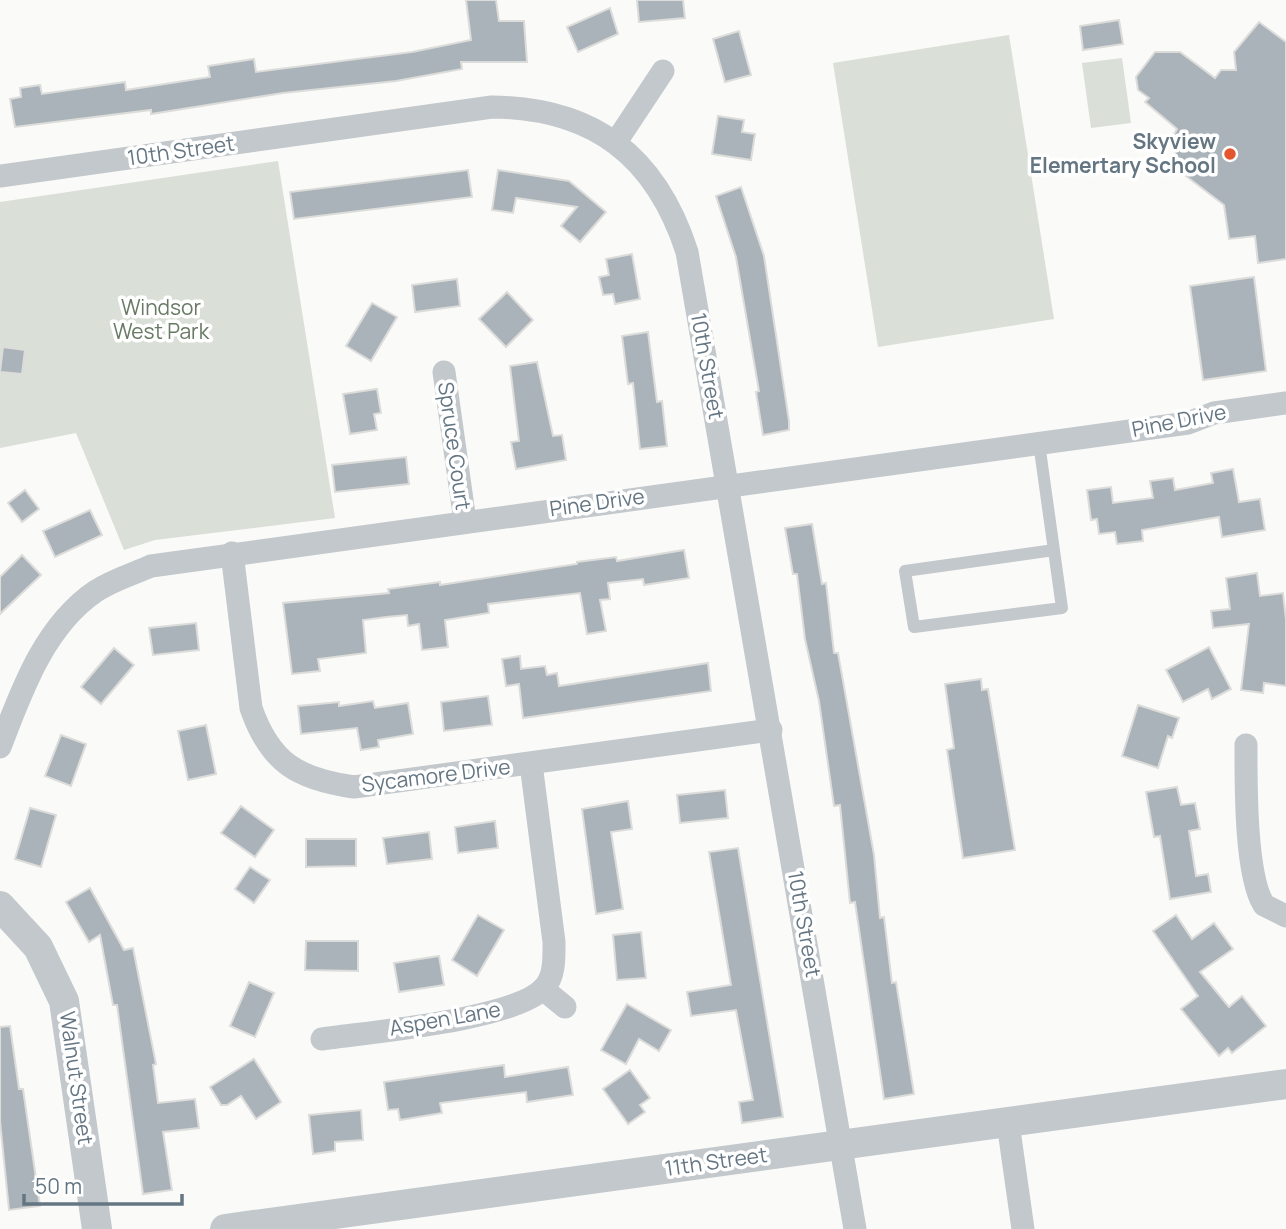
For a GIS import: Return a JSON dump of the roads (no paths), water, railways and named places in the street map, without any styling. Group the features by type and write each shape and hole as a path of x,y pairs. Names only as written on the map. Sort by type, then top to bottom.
{"street":[{"path":"615,142 663,71"},
{"name":"10th Street","path":"0,176 492,107 520,108 585,123 615,142 655,184 683,241 771,730 843,1145 855,1229"},
{"name":"Spruce Court","path":"444,372 465,521"},
{"name":"Pine Drive","path":"0,747 23,687 52,636 94,593 151,566 1188,423 1214,413 1286,403"},
{"name":"Sycamore Drive","path":"232,553 251,708 266,742 292,770 320,783 354,787 771,730"},
{"path":"1246,746 1246,818 1256,884 1264,905 1286,916"},
{"path":"531,764 554,943 553,972 543,989 565,1007"},
{"name":"Walnut Street","path":"0,906 38,947 64,1001 97,1229"},
{"name":"Aspen Lane","path":"322,1039 494,1013 530,1000 543,989"},
{"name":"11th Street","path":"225,1229 1286,1084"},
{"path":"1008,1123 1023,1229"}],"lane":[{"path":"1040,443 1062,608 914,627 905,571 1054,550"}],"place":[{"name":"Skyview Elemertary School","path":"1230,154"}],"park label":[{"name":"Windsor West Park","path":"161,320"}]}
